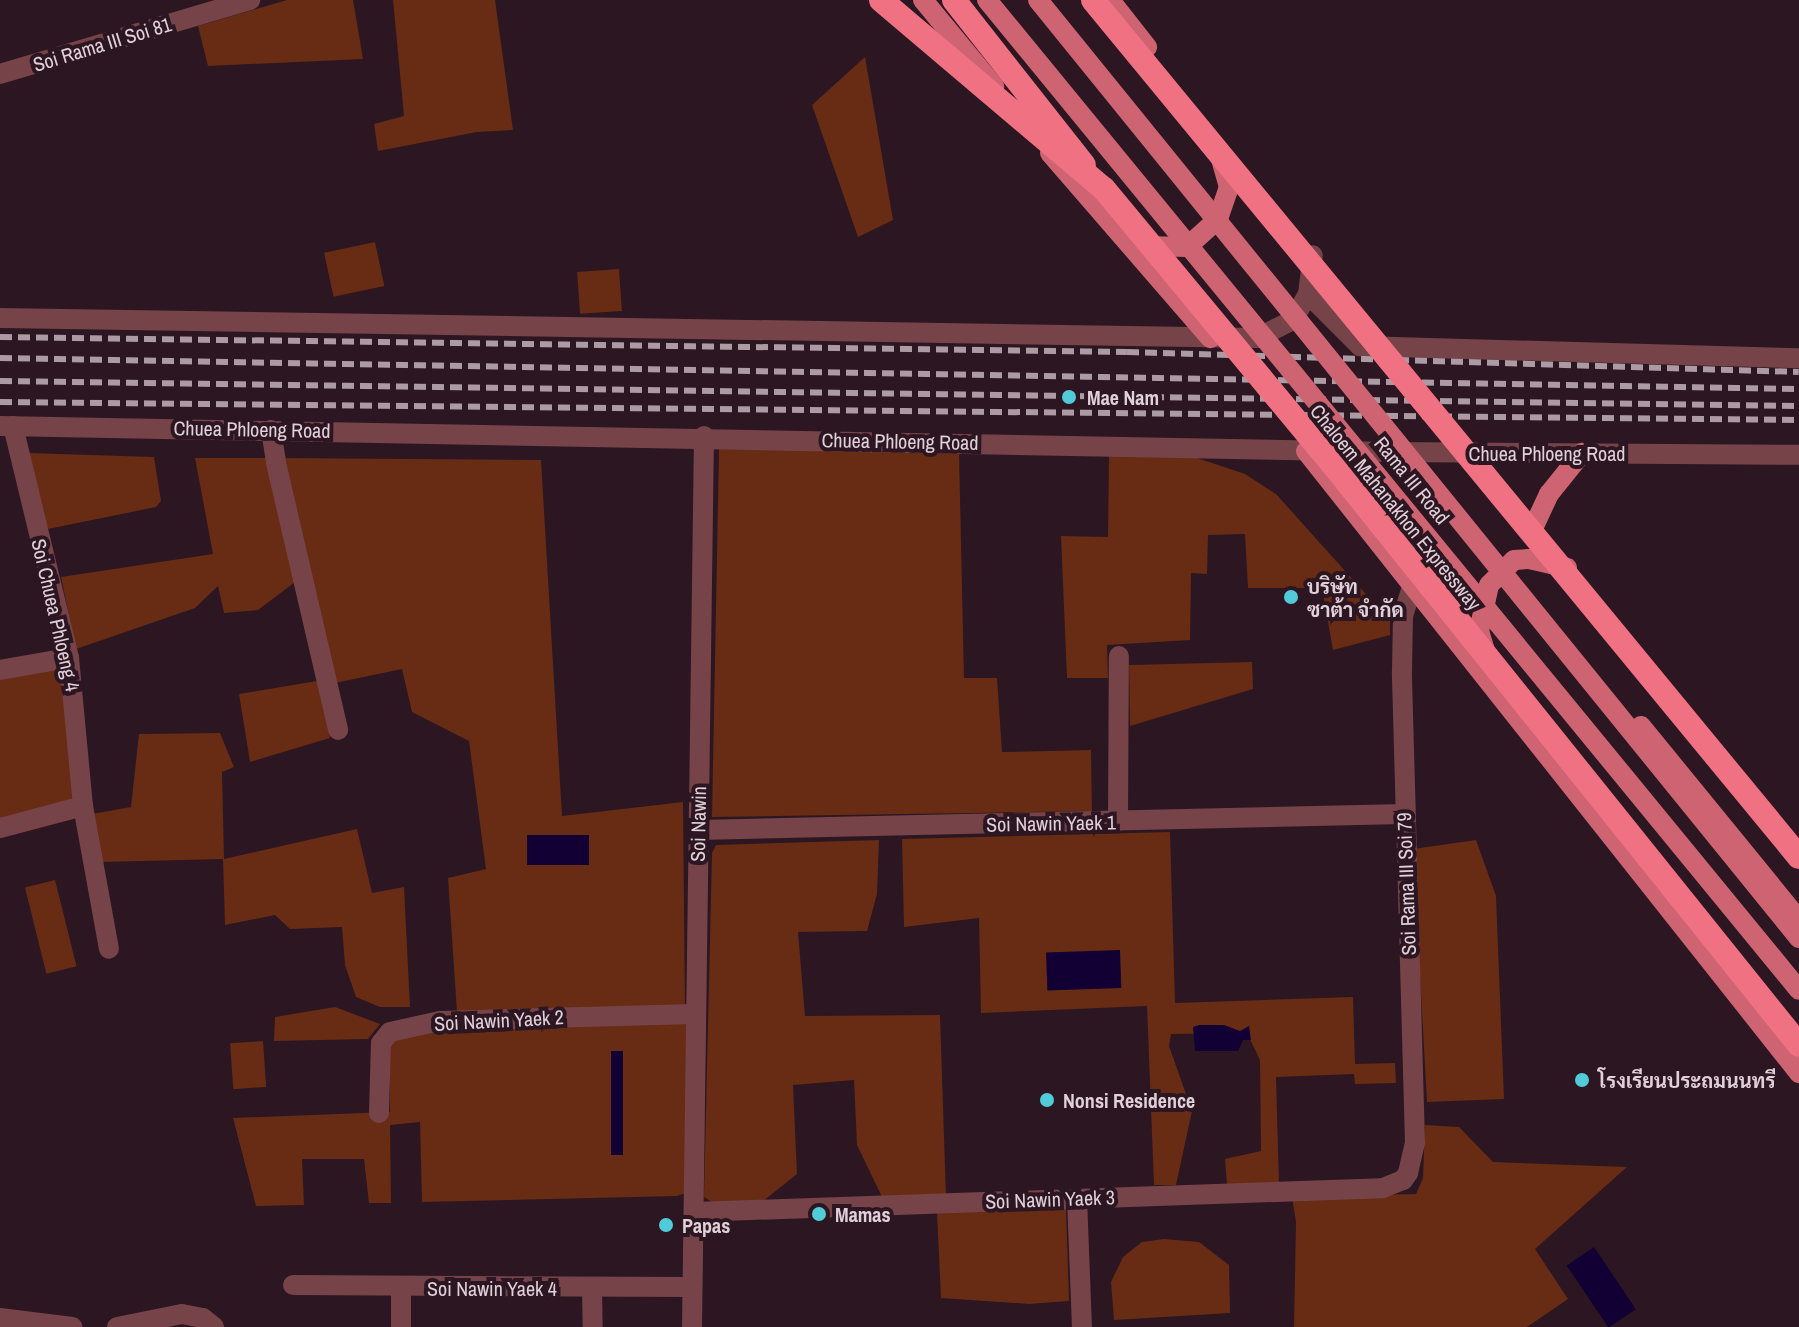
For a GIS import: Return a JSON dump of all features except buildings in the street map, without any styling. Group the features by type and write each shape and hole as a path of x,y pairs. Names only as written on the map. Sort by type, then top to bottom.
{"highway":[{"path":"881,0 1104,189"},
{"name":"Chaloem Mahanakhon Expressway","path":"954,0 1799,1045"},
{"path":"1093,0 1799,857"}],"main road":[{"path":"923,0 1126,244 1210,338"},
{"name":"Rama III Road","path":"987,0 1799,989"},
{"name":"Rama III Road","path":"996,0 1611,751 1799,989"},
{"name":"Rama III Road","path":"1038,0 1799,938"},
{"name":"Rama III Road","path":"1045,0 1799,920"},
{"path":"1110,0 1215,135 1394,348"},
{"path":"1126,244 1187,247 1218,219 1229,187 1215,135"},
{"path":"1306,451 1799,1073"},
{"path":"1535,524 1549,494 1582,453"},
{"path":"1478,454 1799,844"},
{"path":"1498,696 1479,631 1489,585 1514,560 1529,559 1571,569"}],"street":[{"name":"Soi Rama III Soi 81","path":"0,74 250,0"},
{"path":"0,318 1257,338 1293,320 1308,294 1313,251"},
{"path":"1308,294 1360,346 1799,358"},
{"name":"Chuea Phloeng Road","path":"6,426 704,436 1478,454 1799,455"},
{"name":"Soi Chuea Phloeng 4","path":"6,426 69,658 83,806 109,949"},
{"path":"271,430 338,730"},
{"name":"Soi Nawin","path":"692,1327 704,436"},
{"name":"Soi Rama III Soi 79","path":"1403,1180 1408,1173 1415,1143 1404,814 1403,616 1405,600 1412,587"},
{"path":"1118,821 1119,656"},
{"path":"0,670 69,658"},
{"path":"0,828 83,806"},
{"name":"Soi Nawin Yaek 1","path":"698,830 1404,814"},
{"name":"Soi Nawin Yaek 2","path":"379,1113 381,1043 390,1032 440,1021 694,1014"},
{"name":"Soi Nawin Yaek 3","path":"695,1212 1383,1188 1403,1180"},
{"path":"1077,1198 1082,1327"},
{"name":"Soi Nawin Yaek 4","path":"293,1285 401,1288 692,1287"},
{"path":"401,1288 401,1327"},
{"path":"592,1288 593,1327"},
{"path":"117,1327 182,1314 203,1318 214,1327"},
{"path":"0,1318 72,1327"}],"shaded area":[{"path":"287,0 353,0 363,59 208,66 198,26"},
{"path":"393,0 495,0 513,130 477,132 378,151 374,124 404,116"},
{"path":"865,57 893,220 858,237 812,105"},
{"path":"375,242 384,286 333,297 324,253"},
{"path":"619,269 622,311 580,314 577,272"},
{"path":"719,449 959,452 964,678 997,678 1002,752 1091,750 1092,811 712,817"},
{"path":"28,453 154,457 161,501 156,507 48,529"},
{"path":"1109,454 1188,455 1245,474 1276,494 1390,621 1390,635 1333,650 1322,588 1248,588 1245,534 1208,535 1207,574 1191,573 1190,640 1107,645 1108,678 1067,678 1061,536 1108,537"},
{"path":"195,458 266,458 295,582 258,610 224,613 218,586 195,608 76,649 61,577 213,554"},
{"path":"281,458 541,460 562,816 683,802 685,1008 457,1012 448,878 486,869 469,741 412,712 402,669 335,683"},
{"path":"1252,662 1253,689 1130,726 1129,665"},
{"path":"64,666 77,795 65,803 0,820 0,677"},
{"path":"317,681 330,738 250,762 239,694"},
{"path":"220,733 234,767 222,772 224,859 357,829 372,893 404,887 410,1007 380,1007 356,997 345,965 342,927 290,929 275,915 225,925 223,859 101,862 92,814 131,807 139,734"},
{"path":"1170,832 1175,1003 1353,997 1355,1064 1395,1063 1396,1083 1355,1084 1354,1074 1276,1077 1279,1184 1227,1185 1225,1159 1261,1151 1260,1060 1247,1033 1171,1034 1169,1046 1192,1111 1176,1185 1154,1185 1147,1006 981,1013 979,918 904,927 902,839"},
{"path":"527,835 589,835 589,865 527,865"},
{"path":"879,840 877,894 867,931 798,932 805,1016 940,1015 946,1197 883,1199 857,1145 854,1080 793,1085 797,1174 762,1202 715,1204 704,1197 712,853 716,845"},
{"path":"1476,840 1496,896 1504,1099 1427,1102 1413,849"},
{"path":"55,880 77,966 46,974 25,887"},
{"path":"1120,950 1121,988 1047,991 1046,953"},
{"path":"335,1007 380,1024 368,1039 274,1041 275,1017"},
{"path":"688,1020 688,1192 677,1196 422,1202 420,1122 390,1125 391,1203 369,1203 364,1159 302,1159 304,1205 256,1206 233,1118 390,1112 390,1043 395,1037 454,1030"},
{"path":"1224,1025 1240,1031 1249,1026 1251,1040 1243,1040 1238,1051 1195,1051 1193,1027"},
{"path":"263,1041 266,1087 233,1089 230,1043"},
{"path":"611,1051 623,1051 623,1155 611,1155"},
{"path":"1425,1125 1459,1127 1493,1162 1627,1167 1535,1249 1568,1299 1527,1327 1294,1327 1296,1222 1292,1197 1416,1194 1423,1178"},
{"path":"1066,1208 1069,1301 1029,1304 941,1298 937,1213"},
{"path":"1164,1239 1199,1242 1229,1265 1230,1313 1114,1320 1111,1282 1123,1257 1142,1242"},
{"path":"1594,1247 1636,1309 1608,1327 1567,1265"}],"railway":[{"path":"0,337 1127,352 1799,372"},
{"path":"0,358 1799,389"},
{"path":"0,381 1799,406"},
{"path":"0,402 1799,420"}],"place":[{"name":"Mae Nam","path":"1069,397"},
{"name":"บริษัท ซาต้า จำกัด","path":"1291,597"},
{"name":"โรงเรียนประถมนนทรี","path":"1582,1080"},
{"name":"Nonsi Residence","path":"1047,1100"},
{"name":"Mamas","path":"819,1214"},
{"name":"Papas","path":"666,1225"}]}
